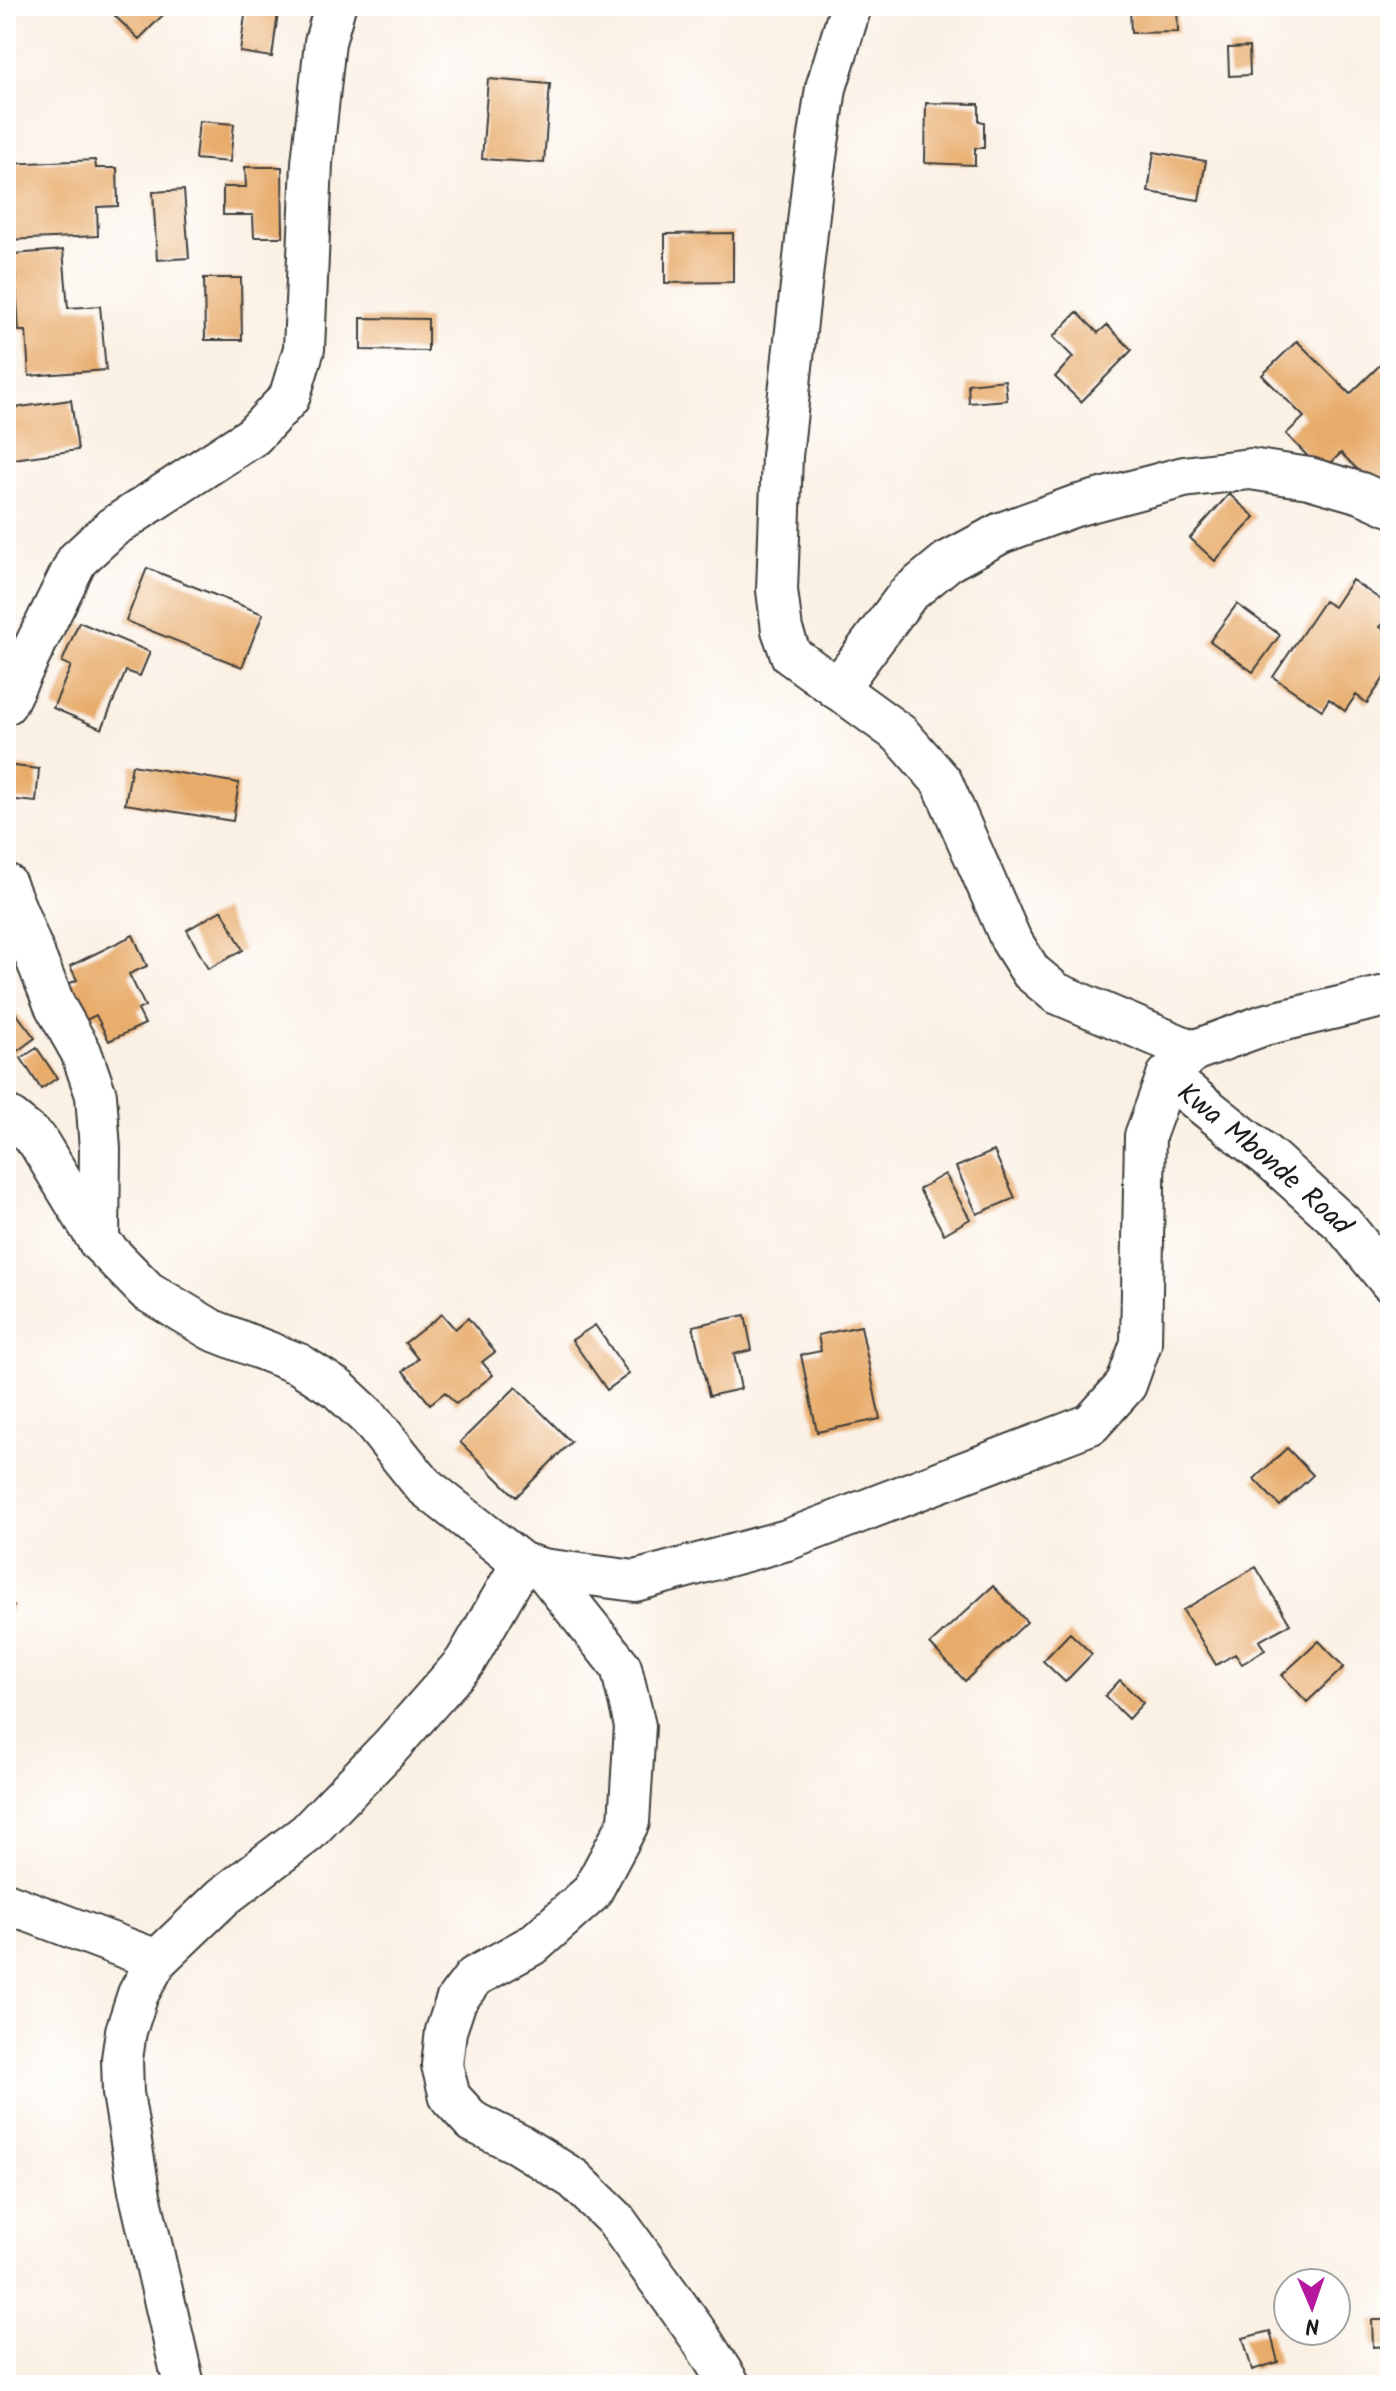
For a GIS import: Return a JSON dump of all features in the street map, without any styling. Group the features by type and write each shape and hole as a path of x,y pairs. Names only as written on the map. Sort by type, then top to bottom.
{"street":[{"path":"6,704 77,560 113,527 253,436 289,398 304,349 312,163 325,42 335,6"},
{"name":"Kwa Mbonde Road","path":"851,6 826,88 782,456 777,590 782,630 791,655 900,734 942,782 1011,940 1031,972 1056,993 1180,1063 1272,1160 1343,1224 1390,1282"},
{"path":"837,689 908,594 947,562 1001,533 1075,506 1184,477 1250,469 1309,478 1361,493 1390,506"},
{"path":"6,884 55,1006 81,1052 96,1095 100,1149 99,1242"},
{"path":"532,1566 635,1581 787,1540 1091,1424 1126,1385 1141,1343 1145,1136 1180,1063 1264,1025 1390,995"},
{"path":"6,1115 37,1140 99,1242 147,1291 212,1330 299,1364 338,1389 370,1419 423,1485 532,1566 621,1667 635,1726 629,1822 591,1893 534,1944 474,1977 456,2001 446,2031 442,2065 450,2097 473,2122 518,2144 574,2179 615,2219 699,2336 730,2385"},
{"path":"184,2385 139,2191 123,2093 122,2059 126,2031 138,1994 157,1960 223,1897 307,1833 391,1746 465,1662 532,1566"},
{"path":"6,1903 157,1960"}],"building":[{"path":"126,6 162,6 167,11 139,39 115,16"},
{"path":"1130,6 1177,6 1178,32 1131,33"},
{"path":"246,8 278,13 272,57 240,52"},
{"path":"1249,47 1250,75 1229,76 1228,48"},
{"path":"488,79 550,84 544,163 482,159"},
{"path":"926,103 979,104 979,121 984,122 984,148 975,148 975,165 925,163"},
{"path":"199,121 234,124 230,162 195,159"},
{"path":"1154,152 1206,161 1199,200 1148,192"},
{"path":"95,160 96,168 117,168 118,206 97,207 98,236 6,240 6,164"},
{"path":"245,167 282,167 283,237 254,237 253,215 223,215 223,187 246,187"},
{"path":"184,190 189,258 157,260 153,192"},
{"path":"733,233 733,282 665,283 665,234"},
{"path":"63,250 68,308 100,306 106,370 29,376 26,331 19,331 14,254"},
{"path":"204,278 241,278 242,340 205,340"},
{"path":"1077,312 1098,333 1107,325 1132,350 1081,402 1055,377 1073,357 1053,337"},
{"path":"361,318 428,319 428,351 361,350"},
{"path":"1297,341 1350,394 1380,365 1390,375 1390,476 1377,489 1341,453 1322,471 1286,434 1304,417 1262,375"},
{"path":"1005,380 1007,400 969,403 968,384"},
{"path":"71,400 78,450 6,460 6,409"},
{"path":"1229,494 1255,517 1215,561 1190,538"},
{"path":"147,568 263,614 242,667 126,621"},
{"path":"1352,580 1390,606 1390,613 1380,627 1390,633 1390,669 1367,703 1356,695 1345,711 1329,699 1322,710 1273,677 1324,601 1334,607"},
{"path":"1237,604 1280,635 1253,672 1210,641"},
{"path":"79,622 150,652 140,676 126,671 102,729 53,708 71,666 62,662"},
{"path":"6,765 39,769 36,802 6,799"},
{"path":"132,765 239,783 233,821 125,804"},
{"path":"222,910 243,950 208,969 187,930"},
{"path":"133,935 147,966 129,974 145,1006 138,1010 145,1024 109,1041 96,1015 80,1023 62,987 77,980 70,966"},
{"path":"6,1000 35,1038 12,1055 6,1048"},
{"path":"37,1048 57,1078 41,1089 21,1058"},
{"path":"994,1151 1015,1198 977,1214 956,1167"},
{"path":"945,1174 970,1219 944,1234 919,1189"},
{"path":"442,1314 455,1329 468,1318 495,1352 482,1362 493,1375 456,1404 445,1392 430,1404 403,1371 418,1359 405,1343"},
{"path":"745,1315 752,1350 734,1354 741,1389 709,1396 693,1326"},
{"path":"595,1325 629,1374 607,1390 572,1340"},
{"path":"861,1326 880,1419 817,1432 801,1355 821,1351 818,1335"},
{"path":"516,1387 571,1442 516,1497 460,1442"},
{"path":"1287,1448 1313,1475 1280,1506 1254,1479"},
{"path":"1256,1567 1290,1624 1259,1641 1265,1650 1242,1664 1235,1654 1216,1665 1183,1610"},
{"path":"993,1586 1027,1622 965,1681 930,1644"},
{"path":"6,1601 14,1606 6,1617"},
{"path":"1070,1633 1092,1654 1065,1682 1043,1661"},
{"path":"1319,1641 1344,1667 1307,1702 1282,1675"},
{"path":"1120,1680 1143,1703 1128,1719 1105,1696"},
{"path":"1372,2320 1390,2320 1390,2346 1373,2347"},
{"path":"1270,2331 1278,2362 1252,2370 1243,2338"}]}
